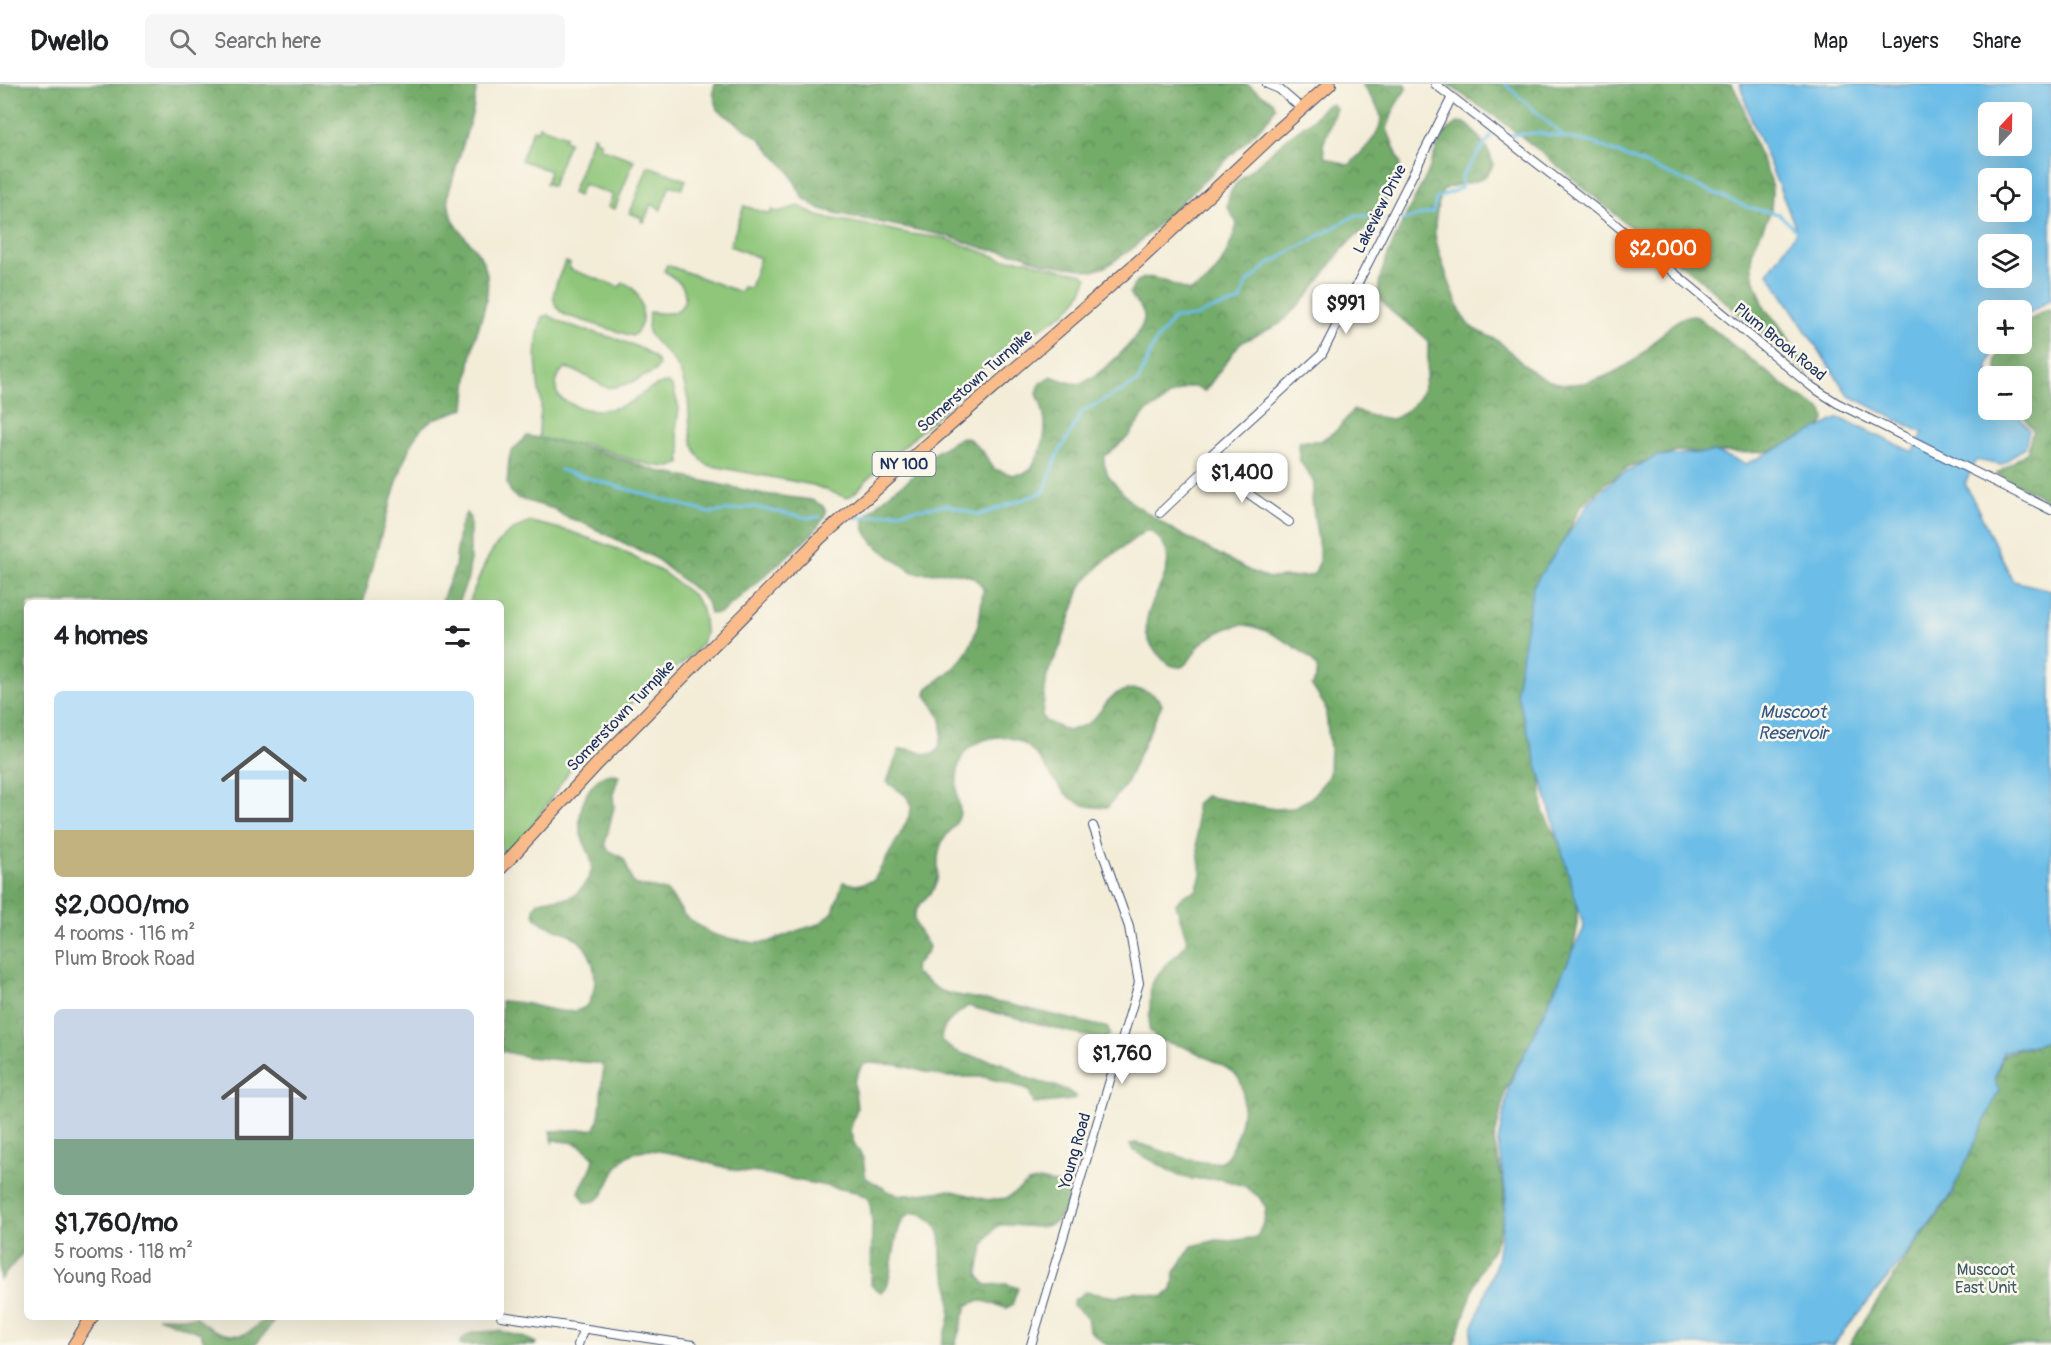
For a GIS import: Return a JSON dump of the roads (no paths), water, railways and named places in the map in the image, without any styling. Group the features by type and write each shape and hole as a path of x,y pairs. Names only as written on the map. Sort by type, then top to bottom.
{"main road":[{"name":"Somerstown Turnpike","path":"504,865 598,763 820,538 1140,260 1301,108 1330,84"},
{"path":"74,1345 90,1320"}],"street":[{"path":"1267,84 1279,89 1301,108"},
{"name":"Plum Brook Road","path":"1435,84 1610,220 1812,387 1838,403 2051,510"},
{"name":"Lakeview Drive","path":"1161,513 1209,466 1213,453 1322,354 1452,97"},
{"path":"1209,466 1289,522"},
{"name":"Young Road","path":"1030,1345 1138,983 1129,927 1093,826"},
{"path":"504,1317 693,1345"},
{"path":"578,1345 583,1330"}],"water":[{"name":"Muscoot Reservoir","path":"1740,84 2051,84 2051,299 2032,311 2032,300 1978,300 1978,354 1993,354 1988,366 1978,366 1978,420 2022,420 2029,430 2025,447 2001,465 1976,460 1965,483 2013,581 2051,590 2051,1041 2003,1052 1994,1080 1999,1090 1951,1194 1906,1255 1833,1345 1471,1345 1472,1330 1497,1261 1506,1197 1498,1142 1509,1086 1584,928 1516,691 1533,586 1591,500 1617,477 1656,456 1715,452 1746,464 1839,418 1913,452 1923,433 1848,395 1768,273 1797,231 1752,121"}],"waterway":[{"path":"1505,84 1562,135"},
{"path":"1511,135 1538,133 1591,142 1750,208 1779,214 1797,231"},
{"path":"1403,220 1433,212 1437,198 1461,188 1462,176 1491,136"},
{"path":"855,518 947,505 979,515 1044,492 1057,456 1083,411 1138,382 1154,344 1174,318 1195,317 1212,309 1240,302 1246,284 1269,264 1356,215 1383,218"},
{"path":"560,470 710,513 754,507 808,518 820,517"}],"park label":[{"name":"Muscoot East Unit","path":"1986,1279"}]}
